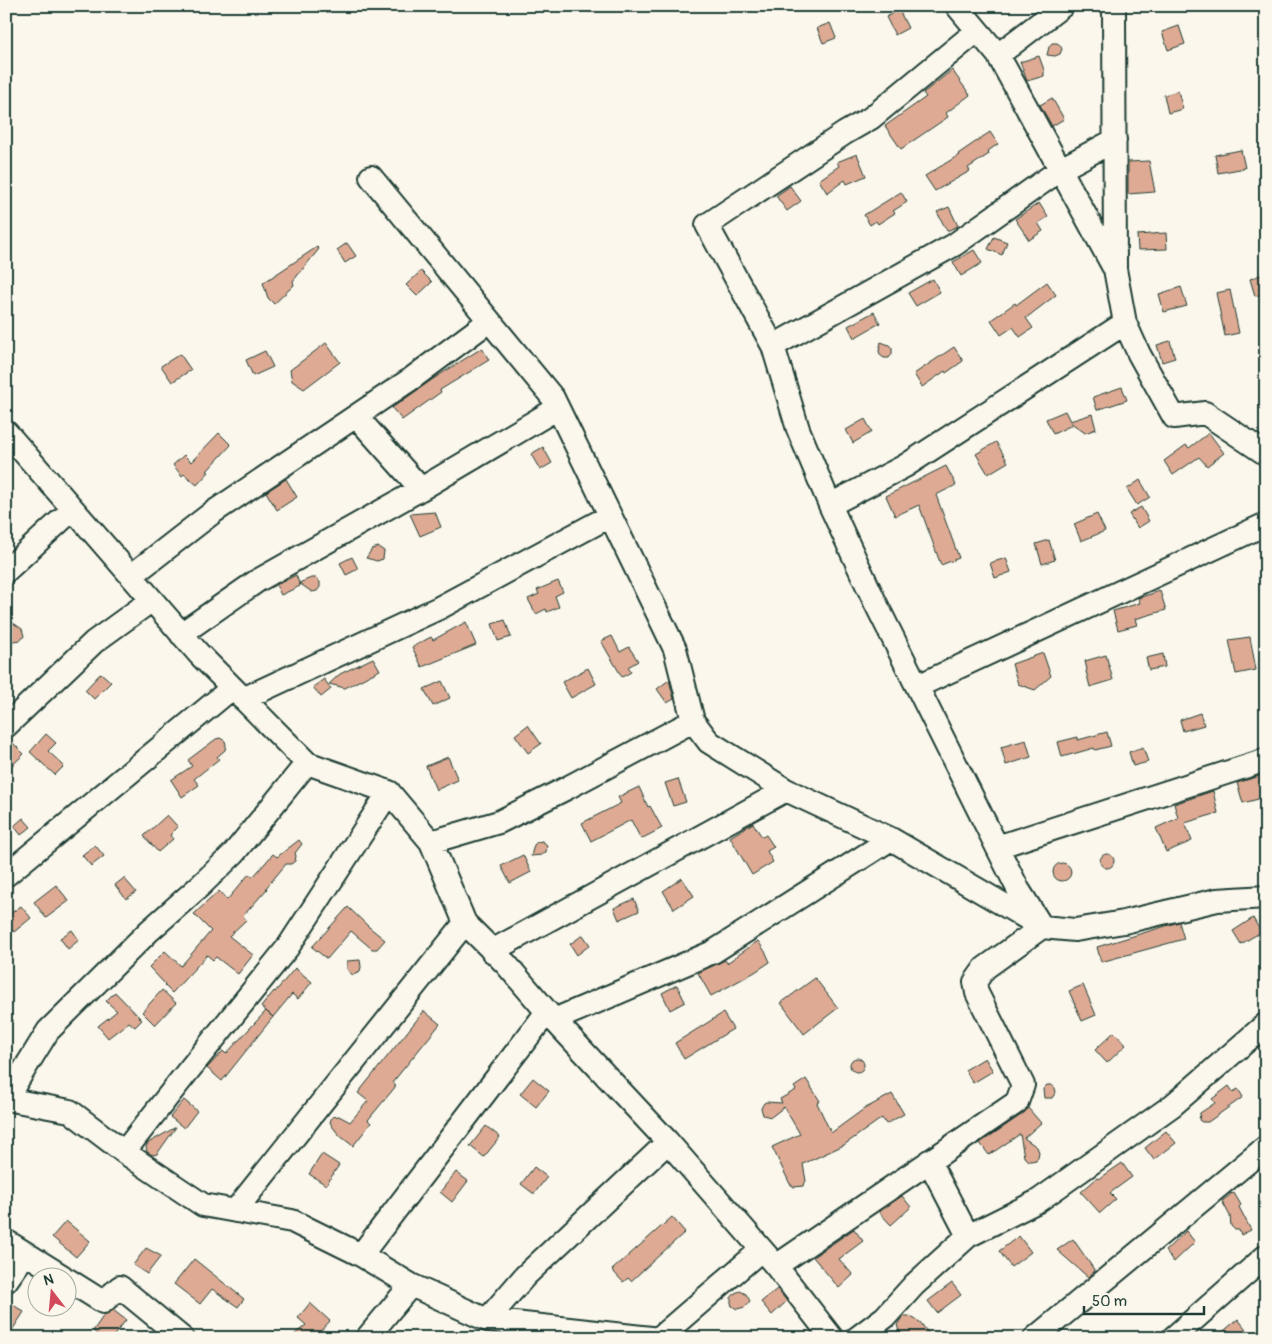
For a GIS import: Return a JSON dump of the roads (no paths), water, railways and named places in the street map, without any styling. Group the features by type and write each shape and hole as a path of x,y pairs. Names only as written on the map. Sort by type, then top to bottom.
{"street":[{"path":"957,6 998,55 1115,269"},
{"path":"998,55 1062,6"},
{"path":"1114,6 1115,269 1125,323 1139,354 1174,418 1205,413 1266,454"},
{"path":"977,31 871,118 845,133 707,225 773,346 798,429 830,505 875,602 1018,889 1042,927"},
{"path":"773,346 954,245 1061,169 1115,140"},
{"path":"371,177 553,398 675,649 693,721 710,742 786,790 891,839 1042,927 1075,930 1124,922 1217,900 1266,897"},
{"path":"131,576 212,513 411,379 489,321"},
{"path":"830,505 905,466 1125,323"},
{"path":"181,634 257,581 421,490 558,408"},
{"path":"356,416 421,490"},
{"path":"6,432 199,654 307,764 389,792 431,842 465,923 506,964 551,1016 668,1142 769,1258 832,1338"},
{"path":"6,571 73,509"},
{"path":"6,874 238,693 439,608 610,516"},
{"path":"918,686 1266,524"},
{"path":"6,726 94,642 152,600"},
{"path":"431,842 499,822 693,721"},
{"path":"997,847 1266,760"},
{"path":"307,764 234,853 149,931 48,1032 6,1099 70,1111 124,1152 203,1204 292,1222 362,1255 411,1285 488,1320 651,1338"},
{"path":"492,950 786,790"},
{"path":"124,1152 288,947 389,792"},
{"path":"362,1255 551,1016 713,952 891,839"},
{"path":"235,1211 465,923"},
{"path":"659,1338 769,1258 929,1162 1018,1102 1023,1084 976,993 975,982 985,968 1042,927"},
{"path":"857,1338 885,1317 914,1285 968,1236 1038,1202 1173,1105 1266,1024"},
{"path":"488,1320 525,1276 668,1142"},
{"path":"1035,1338 1266,1147"},
{"path":"929,1162 968,1236"},
{"path":"6,1242 45,1266"},
{"path":"6,1281 25,1254"},
{"path":"1173,1338 1266,1256"},
{"path":"367,1338 411,1285"},
{"path":"78,1286 103,1302 120,1288 182,1338"}]}
